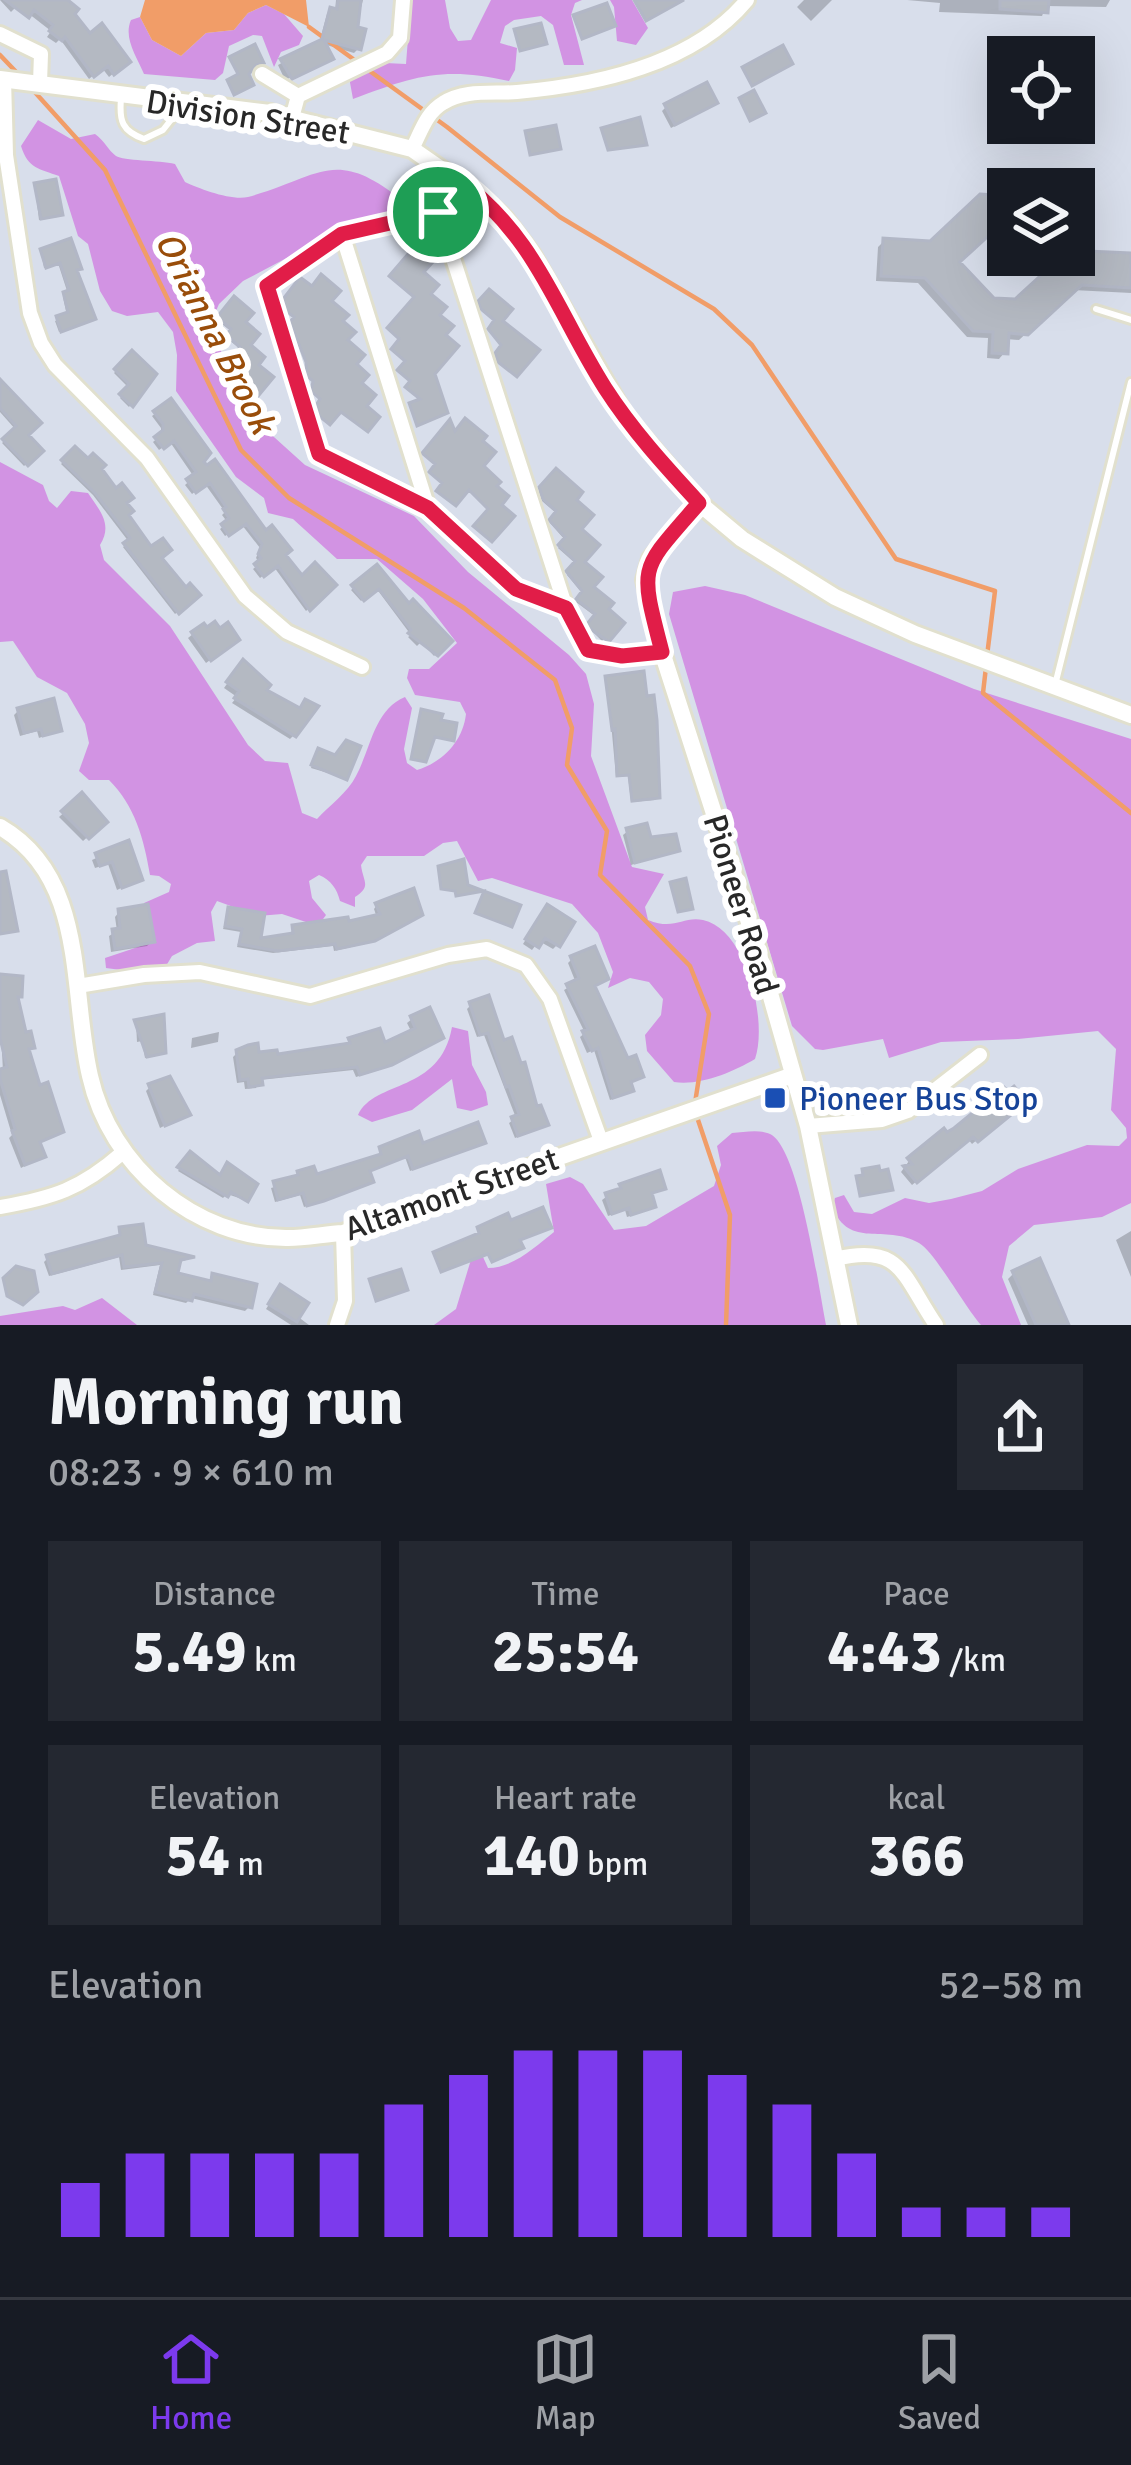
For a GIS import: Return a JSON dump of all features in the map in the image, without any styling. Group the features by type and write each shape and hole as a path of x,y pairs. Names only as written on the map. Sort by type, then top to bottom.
{"street":[{"path":"292,118 298,96 387,53 400,38 403,0"},
{"path":"412,149 430,113 444,102 464,94 573,86 626,73 705,38 747,0"},
{"path":"0,34 41,54 40,83"},
{"path":"262,74 298,96"},
{"path":"2,79 6,155 30,313 41,343 55,365 146,458 245,596 287,632 362,667"},
{"name":"Division Street","path":"2,79 292,118 412,149 505,218 532,255 605,387 654,454 699,503 742,539 835,597 915,634 1131,715"},
{"path":"457,178 438,212 566,608 588,650 622,656 662,652"},
{"path":"438,212 342,234 267,286 319,454 428,508 516,589 566,608"},
{"path":"342,234 428,508"},
{"name":"Pioneer Road","path":"699,503 651,559 645,580 662,652 755,941 808,1126 849,1325"},
{"name":"Altamont Street","path":"0,826 44,866 66,914 90,1079 122,1153 166,1198 226,1228 286,1239 343,1232 793,1075"},
{"path":"78,986 200,972 310,996 448,955 487,949 526,965 550,999 602,1141"},
{"path":"808,1126 882,1120 908,1111 980,1055"},
{"path":"0,1207 56,1197 96,1176 122,1153"},
{"path":"337,1325 346,1300 343,1232"},
{"path":"835,1259 871,1252 889,1258 936,1325"}],"lane":[{"path":"121,95 119,119 128,134 144,139 163,130 184,104"},
{"path":"1096,309 1131,320"},
{"path":"1054,689 1131,382"}],"shaded area":[{"path":"145,0 306,0 309,27 266,5 248,13 234,30 206,33 181,56 152,40 140,17"},
{"path":"411,0 445,0 450,28 458,41 471,40 491,0 582,0 575,3 571,15 584,65 564,65 553,25 541,16 505,26 500,43 517,48 509,81 466,74 429,76 353,99 349,77 385,63 406,64"},
{"path":"610,0 632,0 648,28 636,45 617,41"},
{"path":"266,5 284,14 303,36 299,45 281,52 274,67 262,36 253,35 229,46 223,73 215,80 144,74 130,41 131,20 140,17 152,40 181,56 206,33 234,30 248,13"},
{"path":"38,120 71,139 95,134 120,158 175,164 185,182 225,196 248,197 311,175 343,170 360,174 404,202 396,218 351,224 243,281 219,304 213,318 233,400 305,465 414,516 468,572 586,674 594,704 591,756 632,867 664,874 645,907 648,920 665,924 703,920 732,940 756,1001 755,1059 716,1077 674,1082 647,1051 645,1035 661,1015 663,999 649,982 630,978 608,988 613,972 598,933 572,904 492,878 478,881 457,841 443,843 424,856 367,856 361,865 365,887 355,897 355,907 340,901 323,877 309,881 312,898 326,915 318,926 282,914 258,916 217,901 211,912 215,941 197,943 172,956 163,971 106,968 105,958 150,943 144,903 169,892 171,884 150,875 137,824 118,790 109,780 89,780 79,771 89,743 85,724 67,693 37,677 13,641 0,642 0,462 43,485 57,508 71,491 88,493 105,524 100,545 104,560 170,626 248,745 265,761 288,763 302,813 317,819 348,788 380,720 395,703 405,697 412,708 404,749 407,763 417,770 450,749 466,714 460,702 415,695 407,678 409,669 429,669 457,643 423,599 377,559 337,559 293,519 268,513 264,498 236,477 176,391 173,332 158,312 127,316 112,311 100,291 88,244 78,236 59,176 36,167 24,154 21,146"},
{"path":"705,586 745,595 974,689 1131,739 1131,1203 1102,1217 1034,1225 1009,1246 1002,1277 1021,1325 981,1325 925,1248 906,1237 848,1228 832,1207 835,1198 844,1195 854,1212 872,1214 905,1198 929,1203 982,1191 1018,1169 1087,1145 1119,1146 1127,1138 1126,1128 1111,1110 1116,1049 1098,1031 941,1042 889,1058 883,1039 815,1049 792,1026 669,614 673,592"},
{"path":"452,1027 468,1031 472,1065 488,1105 471,1111 457,1108 452,1079 412,1110 372,1122 358,1115 378,1095 435,1064"},
{"path":"732,1133 770,1134 790,1164 826,1325 434,1325 456,1309 473,1253 479,1248 488,1268 497,1267 523,1256 554,1232 546,1184 570,1177 583,1184 614,1230 646,1226 714,1186 721,1165 717,1146"},
{"path":"102,1298 137,1325 0,1325 0,1316 63,1306 75,1310"}],"building":[{"path":"5,0 68,0 79,9 75,14 90,33 102,23 131,62 114,75 108,66 94,77 65,37 62,41 49,31 53,25 34,10 29,18"},
{"path":"338,0 361,0 358,27 366,29 361,50 324,40 334,59 292,79 280,59 322,39 330,7 337,9"},
{"path":"634,0 684,0 646,21"},
{"path":"1000,0 1049,0 1048,13 1000,9"},
{"path":"607,3 616,26 582,39 573,15"},
{"path":"541,23 547,44 520,51 514,29"},
{"path":"255,44 264,63 249,74 254,85 234,95 227,80 238,74 229,57"},
{"path":"783,45 793,64 752,86 742,67"},
{"path":"707,82 718,103 675,125 664,104"},
{"path":"754,90 766,113 750,121 739,98"},
{"path":"640,117 647,145 608,150 601,128"},
{"path":"556,125 561,149 530,155 525,131"},
{"path":"56,179 63,215 41,219 34,183"},
{"path":"980,194 987,194 987,237 960,262 994,298 1015,299 1040,276 1095,276 1095,251 1131,253 1131,288 1082,285 1028,335 1009,333 1008,354 992,353 993,332 973,331 925,278 881,276 883,238 930,241"},
{"path":"71,238 82,269 77,270 96,319 61,332 56,316 68,312 63,292 69,290 60,263 46,268 40,249"},
{"path":"414,247 433,262 424,272 439,285 431,294 447,307 440,315 454,326 446,335 459,346 435,374 448,413 417,426 409,403 420,399 405,387 410,381 397,370 405,361 391,349 399,339 387,328 414,297 389,276"},
{"path":"321,274 341,291 332,301 349,315 343,321 356,332 348,340 365,355 357,364 369,375 362,383 376,395 367,406 380,417 368,432 341,412 330,425 319,416 316,405 320,399 311,391 313,381 307,376 290,322 294,317 286,311 283,299 300,277 312,286"},
{"path":"489,289 513,309 503,321 540,350 517,377 498,362 495,353 501,345 488,329 494,320 478,301"},
{"path":"234,296 254,313 246,322 260,334 251,345 265,357 259,365 274,377 255,400 234,384 246,369 232,357 240,347 226,335 231,329 217,317"},
{"path":"132,350 157,374 133,407 119,394 129,384 114,369"},
{"path":"0,379 42,423 29,435 44,451 28,466 2,439 16,426 0,408"},
{"path":"171,398 211,453 204,462 207,465 215,459 266,530 272,525 292,550 286,555 302,575 315,562 337,585 310,611 278,566 264,577 254,564 261,558 262,544 246,524 229,536 221,524 229,518 226,507 210,483 196,493 186,479 196,472 174,441 164,449 154,437 163,424 153,411"},
{"path":"465,418 487,436 483,441 496,452 484,466 501,482 497,486 509,496 502,505 515,516 492,542 473,526 488,509 469,490 456,506 436,491 442,483 429,472 435,464 422,453 450,419 455,431"},
{"path":"75,446 106,465 102,469 116,488 122,483 134,498 127,503 134,511 129,515 151,546 163,538 172,550 162,558 186,587 190,583 201,595 179,614 123,543 130,538 95,493 61,460"},
{"path":"556,468 583,492 577,500 594,515 582,529 600,545 585,562 603,577 594,587 614,603 609,609 625,623 609,642 587,624 595,614 576,599 582,591 566,571 575,561 558,545 565,537 549,520 556,511 543,499 539,487"},
{"path":"377,564 409,603 413,599 453,641 438,656 408,633 411,630 379,589 364,601 351,585"},
{"path":"215,621 220,628 228,622 240,640 211,661 191,632"},
{"path":"243,659 271,685 267,690 300,708 305,699 319,706 296,737 234,698 239,691 226,682"},
{"path":"644,671 647,696 654,695 660,798 632,801 629,775 617,776 615,729 605,676"},
{"path":"54,698 62,731 43,736 41,729 24,733 17,708"},
{"path":"421,709 457,723 454,741 435,737 426,762 411,759"},
{"path":"346,740 361,746 347,780 311,765 318,748 335,755"},
{"path":"82,792 108,822 89,839 61,811"},
{"path":"647,823 651,837 676,834 680,851 635,863 626,828"},
{"path":"129,840 143,880 122,888 112,862 100,866 95,853"},
{"path":"464,859 468,885 484,891 456,896 455,891 441,889 438,866"},
{"path":"6,871 18,931 0,934 0,872"},
{"path":"686,878 693,909 678,912 670,882"},
{"path":"414,888 423,915 375,941 337,949 335,944 278,951 239,944 242,929 225,926 228,907 265,913 261,938 293,933 292,925 380,914 375,903"},
{"path":"484,891 521,905 512,927 475,913"},
{"path":"148,904 155,942 115,949 112,929 120,928 118,909"},
{"path":"547,904 575,922 560,947 545,938 539,948 525,939"},
{"path":"595,946 609,979 595,986 628,1058 636,1055 644,1077 631,1082 634,1091 613,1098 598,1048 592,1051 582,1031 588,1029 566,984 579,978 570,956"},
{"path":"0,974 23,976 22,997 18,997 35,1048 29,1049 40,1085 48,1082 64,1132 40,1142 46,1157 25,1165 0,1079 0,1069 7,1067 0,1038"},
{"path":"489,995 504,1040 512,1037 521,1063 525,1062 537,1106 541,1105 549,1125 518,1136 511,1117 519,1114 509,1086 488,1033 480,1035 469,1002"},
{"path":"430,1007 444,1038 392,1065 360,1075 357,1067 262,1078 263,1085 249,1087 248,1079 240,1080 236,1050 248,1045 258,1043 259,1052 277,1050 278,1054 350,1043 348,1038 380,1028 385,1042 415,1028 410,1016"},
{"path":"164,1014 166,1053 147,1057 134,1020"},
{"path":"170,1076 191,1115 165,1126 148,1084"},
{"path":"1014,1086 1027,1102 978,1142 973,1137 917,1183 903,1166 912,1164 907,1158 1004,1087 1008,1091"},
{"path":"478,1122 486,1143 413,1169 408,1156 370,1171 374,1182 307,1206 303,1193 278,1200 273,1181 298,1175 297,1171 314,1166 317,1174 381,1154 379,1147 419,1131 423,1143"},
{"path":"190,1151 220,1175 227,1162 258,1184 248,1202 231,1192 228,1197 177,1167"},
{"path":"879,1166 880,1171 888,1169 893,1190 860,1196 856,1176 863,1175 862,1169"},
{"path":"660,1170 666,1189 652,1193 656,1207 631,1215 629,1208 612,1214 605,1193"},
{"path":"543,1207 552,1228 520,1240 524,1248 492,1262 488,1254 441,1272 433,1252 479,1233 477,1227 508,1213 511,1220"},
{"path":"143,1224 146,1245 195,1257 181,1260 178,1273 211,1281 212,1273 257,1284 252,1308 194,1294 192,1301 155,1292 162,1263 124,1267 122,1255 52,1274 46,1255 120,1235 119,1227"},
{"path":"1040,1258 1069,1325 1036,1325 1012,1271"},
{"path":"16,1266 34,1271 38,1292 23,1305 7,1296 3,1278"},
{"path":"401,1269 408,1290 376,1301 369,1279"},
{"path":"280,1284 309,1303 297,1322 268,1304"}],"waterway":[{"path":"309,27 560,217 714,309 752,345 896,559 995,591 987,656"},
{"name":"Orianna Brook","path":"0,55 20,76"},
{"name":"Orianna Brook","path":"32,89 105,170 241,450 289,498 464,608 555,680 572,728 567,765 607,831 600,875 690,966 709,1014 695,1103"},
{"path":"986,667 983,693 1131,813"},
{"name":"Orianna Brook","path":"696,1114 730,1215 726,1325"}],"place":[{"name":"Pioneer Bus Stop","path":"775,1098"}],"route":[{"path":"457,178 505,218 532,255 626,418 699,503 651,559 645,580 662,652 622,656 588,650 566,608 516,589 428,508 319,454 267,286 342,234 438,212 457,178"}]}
